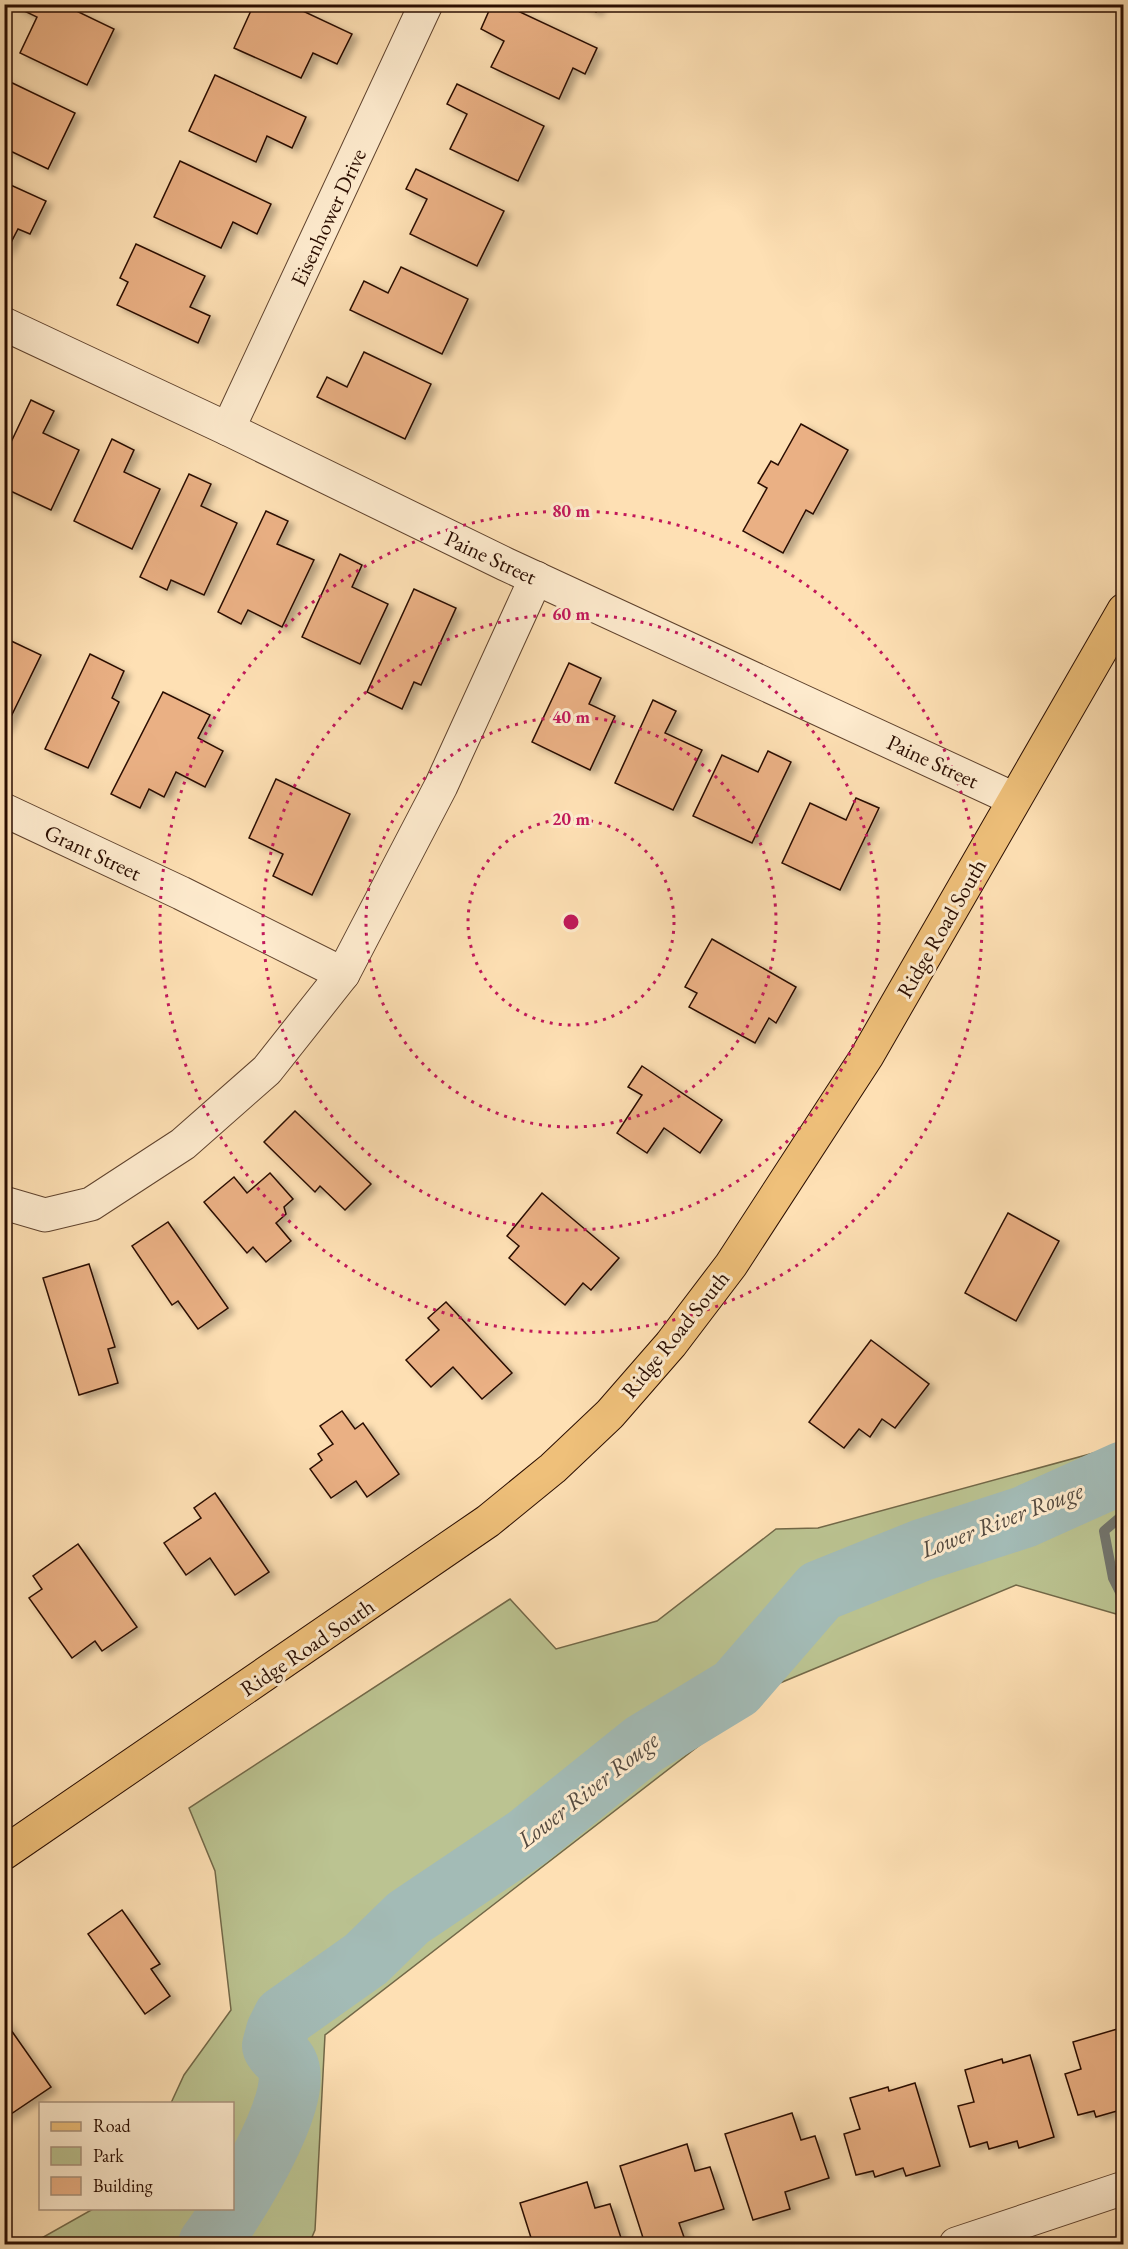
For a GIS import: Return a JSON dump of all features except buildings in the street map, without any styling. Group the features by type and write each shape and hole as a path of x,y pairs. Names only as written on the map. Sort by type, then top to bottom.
{"main road":[{"name":"Ridge Road South","path":"4,1853 488,1521 553,1468 610,1414 670,1344 731,1265 867,1056 1124,610"}],"street":[{"name":"Eisenhower Drive","path":"228,429 426,4"},
{"name":"Paine Street","path":"4,324 536,578 1014,799"},
{"path":"4,1203 45,1215 91,1204 183,1144 267,1070 343,974 441,786 536,578"},
{"name":"Grant Street","path":"4,810 181,893 343,974"},
{"path":"956,2244 1124,2188"}],"green space":[{"path":"1123,1445 1123,1616 1016,1585 780,1683 325,2035 315,2230 309,2244 31,2244 91,2210 234,2210 234,2102 171,2102 184,2075 231,2010 215,1871 189,1808 510,1599 556,1649 657,1621 776,1529 818,1528"}],"waterway":[{"name":"Lower River Rouge","path":"234,2207 263,2156 286,2103 290,2081 287,2064 273,2046 284,2017 366,1959 408,1918 527,1838 644,1744 736,1688 820,1591 922,1550 1024,1517 1124,1472"},
{"path":"1124,1514 1104,1531 1113,1578 1124,1600"},
{"name":"Lower River Rouge","path":"209,2244 232,2210"}]}
